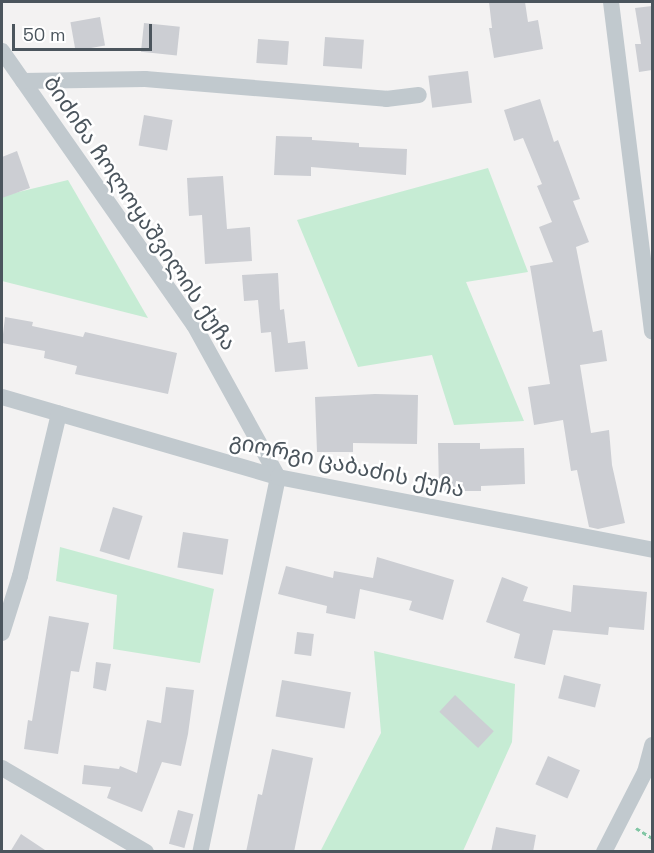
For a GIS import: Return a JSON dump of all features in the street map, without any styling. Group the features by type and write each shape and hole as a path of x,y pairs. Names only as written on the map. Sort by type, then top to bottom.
{"street":[{"path":"611,2 652,331"},
{"name":"ბიძინა ჩოლოყაშვილის ქუჩა","path":"3,54 194,325 279,477"},
{"path":"23,81 145,79 386,99 418,95"},
{"name":"გიორგი ცაბაძის ქუჩა","path":"2,398 279,477 652,550"},
{"path":"2,633 20,576 59,414"},
{"path":"200,852 279,477"},
{"path":"604,852 645,772 652,745"},
{"path":"2,768 147,852"}],"green space":[{"path":"488,168 528,272 466,282 524,421 454,425 432,355 358,367 297,220"},
{"path":"68,180 148,318 2,281 2,196"},
{"path":"60,547 214,589 200,663 113,649 117,595 56,581"},
{"path":"374,651 515,684 512,742 463,851 320,852 381,733"}],"building":[{"path":"489,2 525,2 528,22 538,20 543,49 494,58 489,28 492,28"},
{"path":"652,6 652,70 639,72 635,44 641,44 635,8"},
{"path":"100,17 105,46 75,51 70,22"},
{"path":"144,23 180,27 177,56 141,52"},
{"path":"325,37 364,40 362,69 323,66"},
{"path":"258,39 289,41 287,65 256,63"},
{"path":"468,71 472,103 432,108 428,76"},
{"path":"540,99 554,142 558,140 580,199 573,201 589,242 576,247 593,332 602,330 607,361 580,365 591,433 609,430 612,465 625,523 598,529 589,527 577,470 571,471 563,420 534,425 528,387 550,384 530,266 553,262 539,227 552,222 537,186 542,184 523,138 514,141 504,110"},
{"path":"144,115 173,120 167,151 139,146"},
{"path":"276,136 312,137 312,140 359,143 359,147 407,149 406,175 311,167 311,176 274,175"},
{"path":"17,151 30,188 2,198 2,157"},
{"path":"223,176 227,229 250,227 252,261 205,264 202,215 189,216 187,178"},
{"path":"278,273 280,310 284,309 288,343 305,341 308,369 275,372 271,332 261,333 258,300 244,301 242,275"},
{"path":"5,317 33,322 32,326 83,337 85,332 177,353 168,394 75,374 77,366 44,358 45,351 2,343"},
{"path":"375,394 418,395 417,444 353,443 353,452 317,452 315,397"},
{"path":"438,443 480,443 480,449 524,448 525,484 481,486 481,491 439,491"},
{"path":"113,507 143,516 129,560 100,551"},
{"path":"183,532 228,539 223,575 177,568"},
{"path":"377,557 454,580 443,620 409,610 412,601 360,589 355,619 326,613 327,606 278,594 286,566 333,578 334,571 373,578"},
{"path":"502,577 528,587 523,601 571,612 573,585 647,592 644,630 609,627 608,635 553,630 545,665 514,658 520,634 486,622"},
{"path":"49,616 89,623 79,672 71,671 58,754 24,749 28,720 32,721"},
{"path":"297,632 314,634 311,656 294,654"},
{"path":"96,662 111,664 106,691 93,688"},
{"path":"564,675 601,684 595,707 558,698"},
{"path":"282,680 351,692 345,729 276,716"},
{"path":"166,687 194,690 188,734 181,766 162,762 142,812 107,798 111,787 82,784 84,765 119,769 120,766 137,773 147,720 161,723"},
{"path":"455,695 494,731 478,748 439,712"},
{"path":"272,749 313,758 294,852 246,852 258,794 262,795"},
{"path":"548,756 580,770 567,799 535,784"},
{"path":"178,810 193,814 184,848 169,844"},
{"path":"496,827 536,835 533,852 491,852"},
{"path":"21,834 48,852 10,852"}]}
